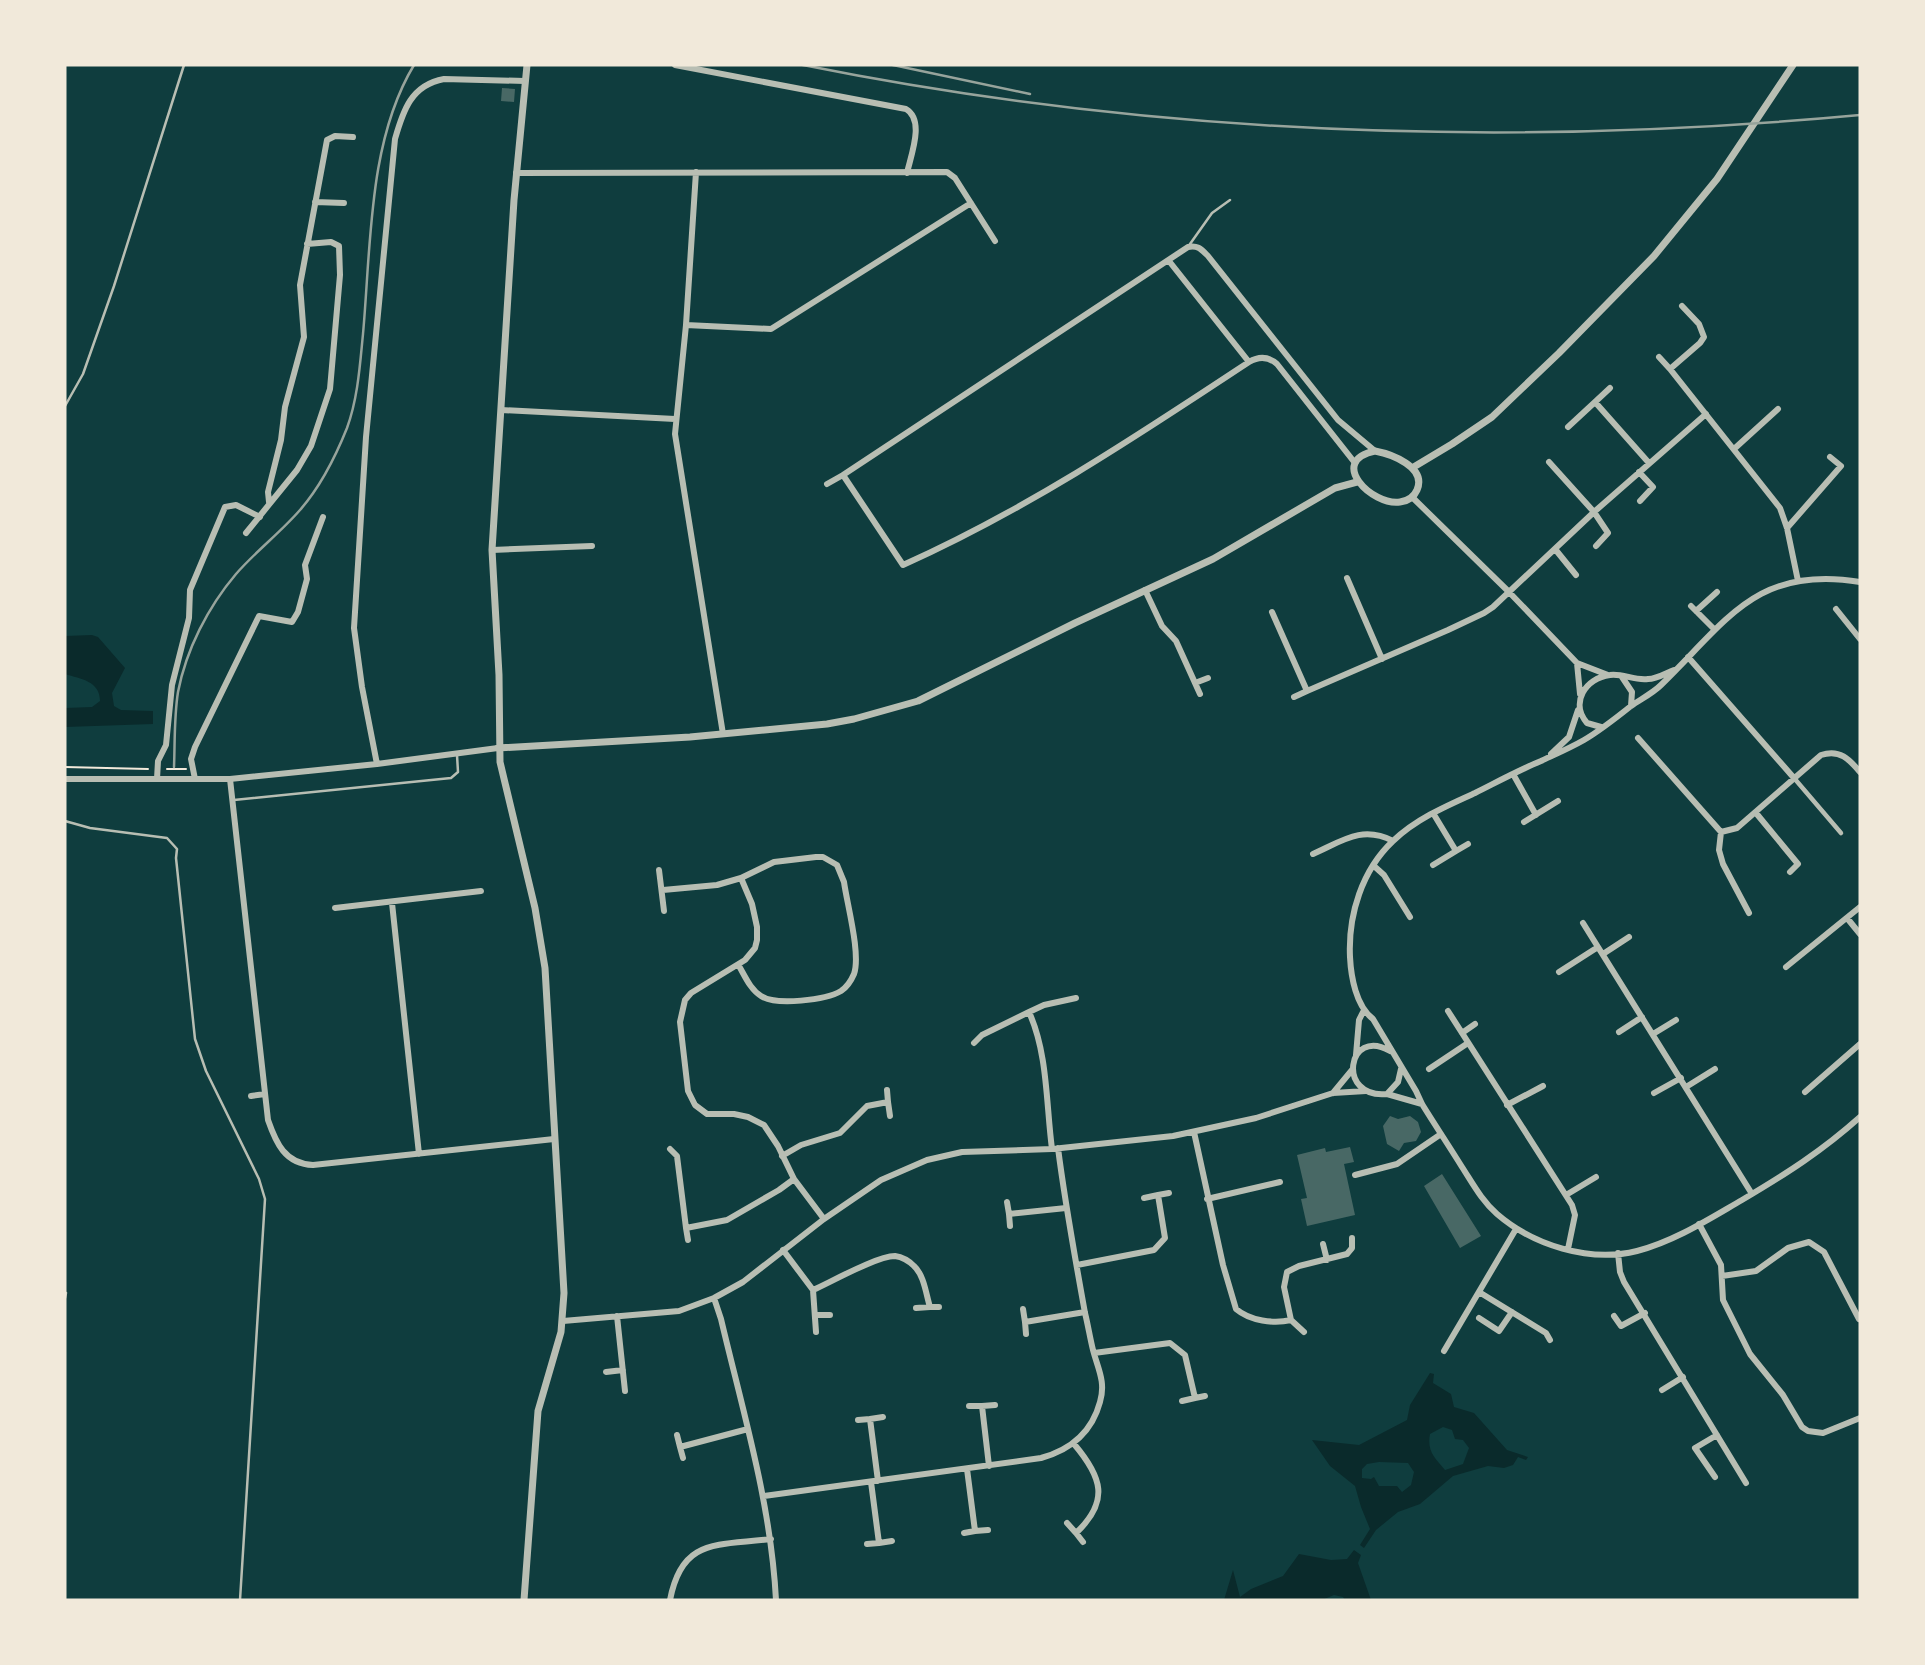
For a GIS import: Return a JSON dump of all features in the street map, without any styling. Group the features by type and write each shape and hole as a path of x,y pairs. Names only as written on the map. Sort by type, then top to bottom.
{"street":[{"path":"524,1600 538,1411 559,1342 564,1293 545,968 535,908 498,748 499,676 492,550 516,173 527,65"},
{"path":"675,65 906,109 912,113 916,124 907,173"},
{"path":"1412,468 1469,434 1501,408 1636,276 1669,240 1717,178 1793,65"},
{"path":"377,764 354,628 366,437 395,139 409,101 415,92 431,82 443,79 525,81"},
{"path":"269,502 268,492 281,440 285,407 304,337 300,285 327,140 335,136 353,137"},
{"path":"696,172 686,325 675,419 678,460 723,734"},
{"path":"516,173 947,172 955,178 995,241"},
{"path":"315,202 344,203"},
{"path":"686,325 771,329 971,203"},
{"path":"246,533 297,470 311,446 330,389 341,275 339,246 331,242 307,243"},
{"path":"827,484 1188,247 1195,246 1200,247 1338,421 1375,451 1412,468 1419,484 1412,498 1393,503 1369,492 1357,482 1353,471 1355,463 1363,455 1375,451"},
{"path":"1169,261 1249,362"},
{"path":"1670,369 1704,337 1699,324 1682,306"},
{"path":"1659,357 1780,508 1798,581"},
{"path":"843,475 903,565 965,537 1069,480 1256,358 1268,358 1277,364 1355,463"},
{"path":"1288,379 1300,371"},
{"path":"1568,427 1610,388"},
{"path":"1595,402 1649,463"},
{"path":"1734,449 1778,409"},
{"path":"501,410 675,419"},
{"path":"1294,697 1484,613 1706,414"},
{"path":"1787,528 1841,466 1830,457"},
{"path":"1549,462 1594,512 1608,533 1597,546"},
{"path":"1639,472 1653,487 1640,501"},
{"path":"65,779 230,779 457,755 498,748 723,734 854,719 918,701 1213,559 1335,488 1357,482"},
{"path":"1412,498 1508,591 1577,663 1608,675 1649,680 1676,669"},
{"path":"157,779 158,761 166,746 172,685 189,618 190,590 225,507 236,505 260,517"},
{"path":"195,779 191,759 198,739 259,616 292,622 298,612 307,579 305,565 323,517"},
{"path":"492,550 592,546"},
{"path":"1555,549 1576,575"},
{"path":"1347,578 1382,659"},
{"path":"1860,582 1833,578 1783,583 1751,598 1714,629 1660,687 1573,747 1433,813 1393,841 1374,866 1357,901 1349,944 1351,973 1363,1012 1373,1019 1422,1104 1479,1194 1494,1212 1516,1229 1542,1243 1568,1249 1618,1253 1635,1251 1665,1241 1787,1174 1811,1158 1860,1117"},
{"path":"1145,590 1162,626 1175,641 1200,695"},
{"path":"1714,629 1693,608 1717,592"},
{"path":"1836,608 1860,639"},
{"path":"1272,612 1307,691"},
{"path":"1688,657 1841,833"},
{"path":"1541,761 1569,737 1580,694 1577,663"},
{"path":"1580,694 1592,683 1608,675"},
{"path":"1622,677 1632,692 1631,707"},
{"path":"1195,683 1209,678"},
{"path":"1578,710 1587,723 1602,727"},
{"path":"1638,738 1721,832 1719,850 1723,864 1748,913"},
{"path":"1721,832 1737,828 1821,755 1830,752 1848,758 1860,772"},
{"path":"1513,774 1536,815"},
{"path":"230,779 268,1120 275,1141 282,1151 302,1164 554,1139"},
{"path":"1524,822 1558,801"},
{"path":"1433,813 1456,851"},
{"path":"1756,813 1798,864 1790,872"},
{"path":"1313,854 1361,833 1380,834 1393,841"},
{"path":"1433,865 1468,844"},
{"path":"663,890 717,886 774,862 816,857 837,865 844,882 856,964 852,978 839,992 826,997 785,1002 768,1000 761,997 750,985 739,966"},
{"path":"1374,866 1384,875 1410,918"},
{"path":"659,870 664,911"},
{"path":"741,878 752,904 758,934 751,954 739,966 691,993 683,1004 680,1022 688,1091 695,1105 707,1114 734,1114 764,1125 794,1179 824,1219"},
{"path":"335,908 481,891"},
{"path":"392,903 419,1154"},
{"path":"1786,967 1860,907"},
{"path":"1847,918 1860,934"},
{"path":"1583,923 1752,1194"},
{"path":"1603,954 1629,937"},
{"path":"1559,972 1598,947"},
{"path":"974,1043 982,1034 1044,1004 1076,998"},
{"path":"1448,1011 1566,1195 1575,1215 1568,1249"},
{"path":"764,1496 1041,1458 1074,1444 1091,1423 1101,1400 1102,1375 1085,1312 1045,1079 1035,1027 1029,1012"},
{"path":"1334,1093 1352,1069 1359,1020 1363,1012"},
{"path":"1619,1032 1642,1017"},
{"path":"1653,1034 1676,1020"},
{"path":"1462,1033 1475,1024"},
{"path":"1429,1069 1468,1043"},
{"path":"1805,1092 1860,1044"},
{"path":"1356,1055 1368,1046 1384,1047 1392,1052"},
{"path":"1387,1094 1398,1082 1401,1067"},
{"path":"1352,1069 1355,1079 1366,1091 1422,1104"},
{"path":"1686,1087 1715,1069"},
{"path":"1654,1093 1681,1078"},
{"path":"1507,1105 1543,1086"},
{"path":"887,1090 890,1116"},
{"path":"562,1321 679,1311 713,1298 743,1282 824,1219 880,1180 928,1160 977,1151 1116,1144 1194,1132 1272,1114 1334,1093 1366,1091"},
{"path":"251,1096 265,1094"},
{"path":"782,1156 801,1144 839,1133 867,1105 888,1102"},
{"path":"1194,1132 1207,1199 1236,1309 1275,1323 1292,1320"},
{"path":"1356,1175 1397,1164 1441,1134"},
{"path":"670,1149 677,1156 688,1240"},
{"path":"1566,1195 1596,1177"},
{"path":"686,1227 727,1220 779,1191 794,1179"},
{"path":"1207,1199 1280,1182"},
{"path":"1144,1198 1170,1193"},
{"path":"1077,1265 1154,1251 1165,1238 1158,1195"},
{"path":"1007,1202 1010,1226"},
{"path":"1009,1214 1066,1208"},
{"path":"1699,1224 1720,1265 1723,1300 1750,1354 1783,1395 1802,1427 1808,1432 1823,1433 1860,1418"},
{"path":"1444,1351 1516,1229"},
{"path":"1304,1332 1292,1320 1284,1287 1287,1272 1299,1266 1347,1254 1352,1248 1352,1238"},
{"path":"1722,1276 1756,1270 1788,1248 1809,1242 1824,1252 1856,1307 1859,1319"},
{"path":"1323,1244 1326,1260"},
{"path":"783,1250 813,1290 816,1332"},
{"path":"1618,1253 1624,1282 1645,1312 1746,1483"},
{"path":"813,1290 884,1258 897,1256 916,1267 930,1307"},
{"path":"1479,1292 1546,1333 1550,1340"},
{"path":"713,1298 721,1319 764,1496 776,1600"},
{"path":"1856,1307 1860,1302"},
{"path":"916,1308 939,1307"},
{"path":"1023,1308 1026,1334"},
{"path":"1025,1322 1085,1312"},
{"path":"1479,1318 1499,1331 1512,1312"},
{"path":"1614,1315 1621,1325 1645,1312"},
{"path":"815,1315 830,1315"},
{"path":"617,1316 625,1391"},
{"path":"1094,1353 1170,1343 1185,1355 1195,1398"},
{"path":"606,1372 623,1370"},
{"path":"1662,1390 1683,1377"},
{"path":"1182,1401 1205,1396"},
{"path":"969,1406 995,1405"},
{"path":"982,1406 989,1466"},
{"path":"858,1420 883,1417"},
{"path":"870,1419 879,1542"},
{"path":"681,1447 748,1429"},
{"path":"677,1435 683,1458"},
{"path":"1715,1478 1695,1448 1717,1435"},
{"path":"1074,1444 1092,1467 1098,1489 1094,1513 1076,1533"},
{"path":"967,1469 975,1531"},
{"path":"1067,1523 1083,1542"},
{"path":"964,1533 988,1530"},
{"path":"670,1600 678,1571 695,1552 708,1547 771,1539"},
{"path":"867,1544 892,1541"}],"lane":[{"path":"65,407 83,374 114,286 184,65"},
{"path":"1188,247 1200,226 1230,200"},
{"path":"231,801 451,778 458,772 457,755"},
{"path":"65,821 90,828 167,838 177,849 195,1040 206,1071 264,1190 240,1600"},
{"path":"65,1298 66,1293"}],"path":[{"path":"65,766 192,769"}],"water":[{"path":"65,636 98,637 125,668 112,693 114,706 121,710 153,711 153,724 65,727 65,708 92,707 100,701 93,685 65,674"},
{"path":"1430,1373 1434,1374 1433,1383 1451,1394 1454,1407 1474,1413 1507,1450 1528,1457 1526,1460 1518,1457 1513,1465 1504,1468 1488,1466 1453,1476 1420,1504 1398,1512 1376,1530 1364,1548 1360,1545 1370,1529 1355,1486 1330,1466 1312,1440 1359,1445 1407,1420 1410,1405","holes":["1443,1427 1452,1430 1455,1439 1463,1440 1469,1448 1463,1464 1445,1470 1430,1445 1430,1434","1408,1463 1414,1472 1411,1485 1402,1492 1397,1486 1379,1486 1374,1477 1362,1478 1362,1469 1367,1464"]},
{"path":"1354,1550 1361,1555 1358,1563 1371,1600 1345,1600 1334,1595 1322,1600 1224,1600 1233,1570 1240,1597 1251,1589 1283,1576 1299,1554 1331,1560 1347,1559"}],"building":[{"path":"502,88 515,89 514,102 501,101"},
{"path":"1390,1116 1398,1119 1410,1116 1418,1122 1421,1132 1416,1141 1404,1143 1399,1151 1387,1144 1383,1126"},
{"path":"1350,1147 1354,1162 1344,1164 1355,1215 1307,1226 1301,1199 1307,1198 1297,1155 1325,1148 1326,1152"},
{"path":"1442,1174 1481,1236 1460,1248 1424,1186"}],"railway":[{"path":"174,767 178,692 192,645 216,600 236,574 308,501 327,471 347,428 360,369 374,195 380,160 399,95 414,65"},
{"path":"803,65 934,89 1065,107 1330,129 1595,131 1860,115"},
{"path":"893,65 1030,94"}]}
